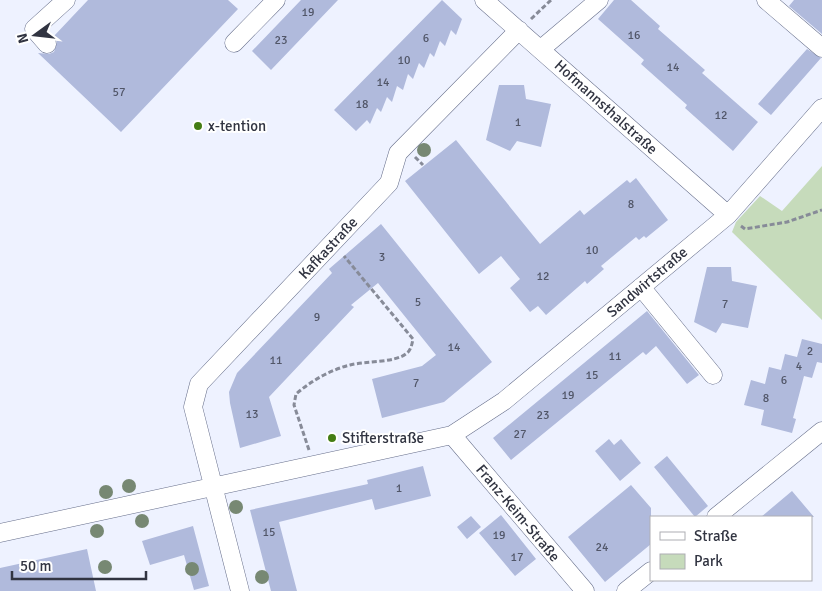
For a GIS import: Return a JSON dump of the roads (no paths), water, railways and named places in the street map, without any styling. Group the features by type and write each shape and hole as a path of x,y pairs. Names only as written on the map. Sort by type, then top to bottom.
{"street":[{"path":"46,44 34,29 66,0"},
{"path":"234,43 276,0"},
{"name":"Hofmannsthalstraße","path":"484,0 728,215"},
{"path":"541,49 599,0"},
{"path":"766,0 822,48"},
{"name":"Kafkastraße","path":"240,591 193,407 199,384 389,182 398,153 519,30"},
{"name":"Sandwirtstraße","path":"452,435 504,401 728,215 822,108"},
{"path":"641,286 713,375"},
{"path":"717,516 822,430"},
{"path":"0,533 452,435"},
{"name":"Franz-Keim-Straße","path":"452,435 585,591"},
{"path":"626,591 650,572"}],"place":[{"name":"x-tention","path":"198,126"},
{"name":"Stifterstraße","path":"332,438"}]}
